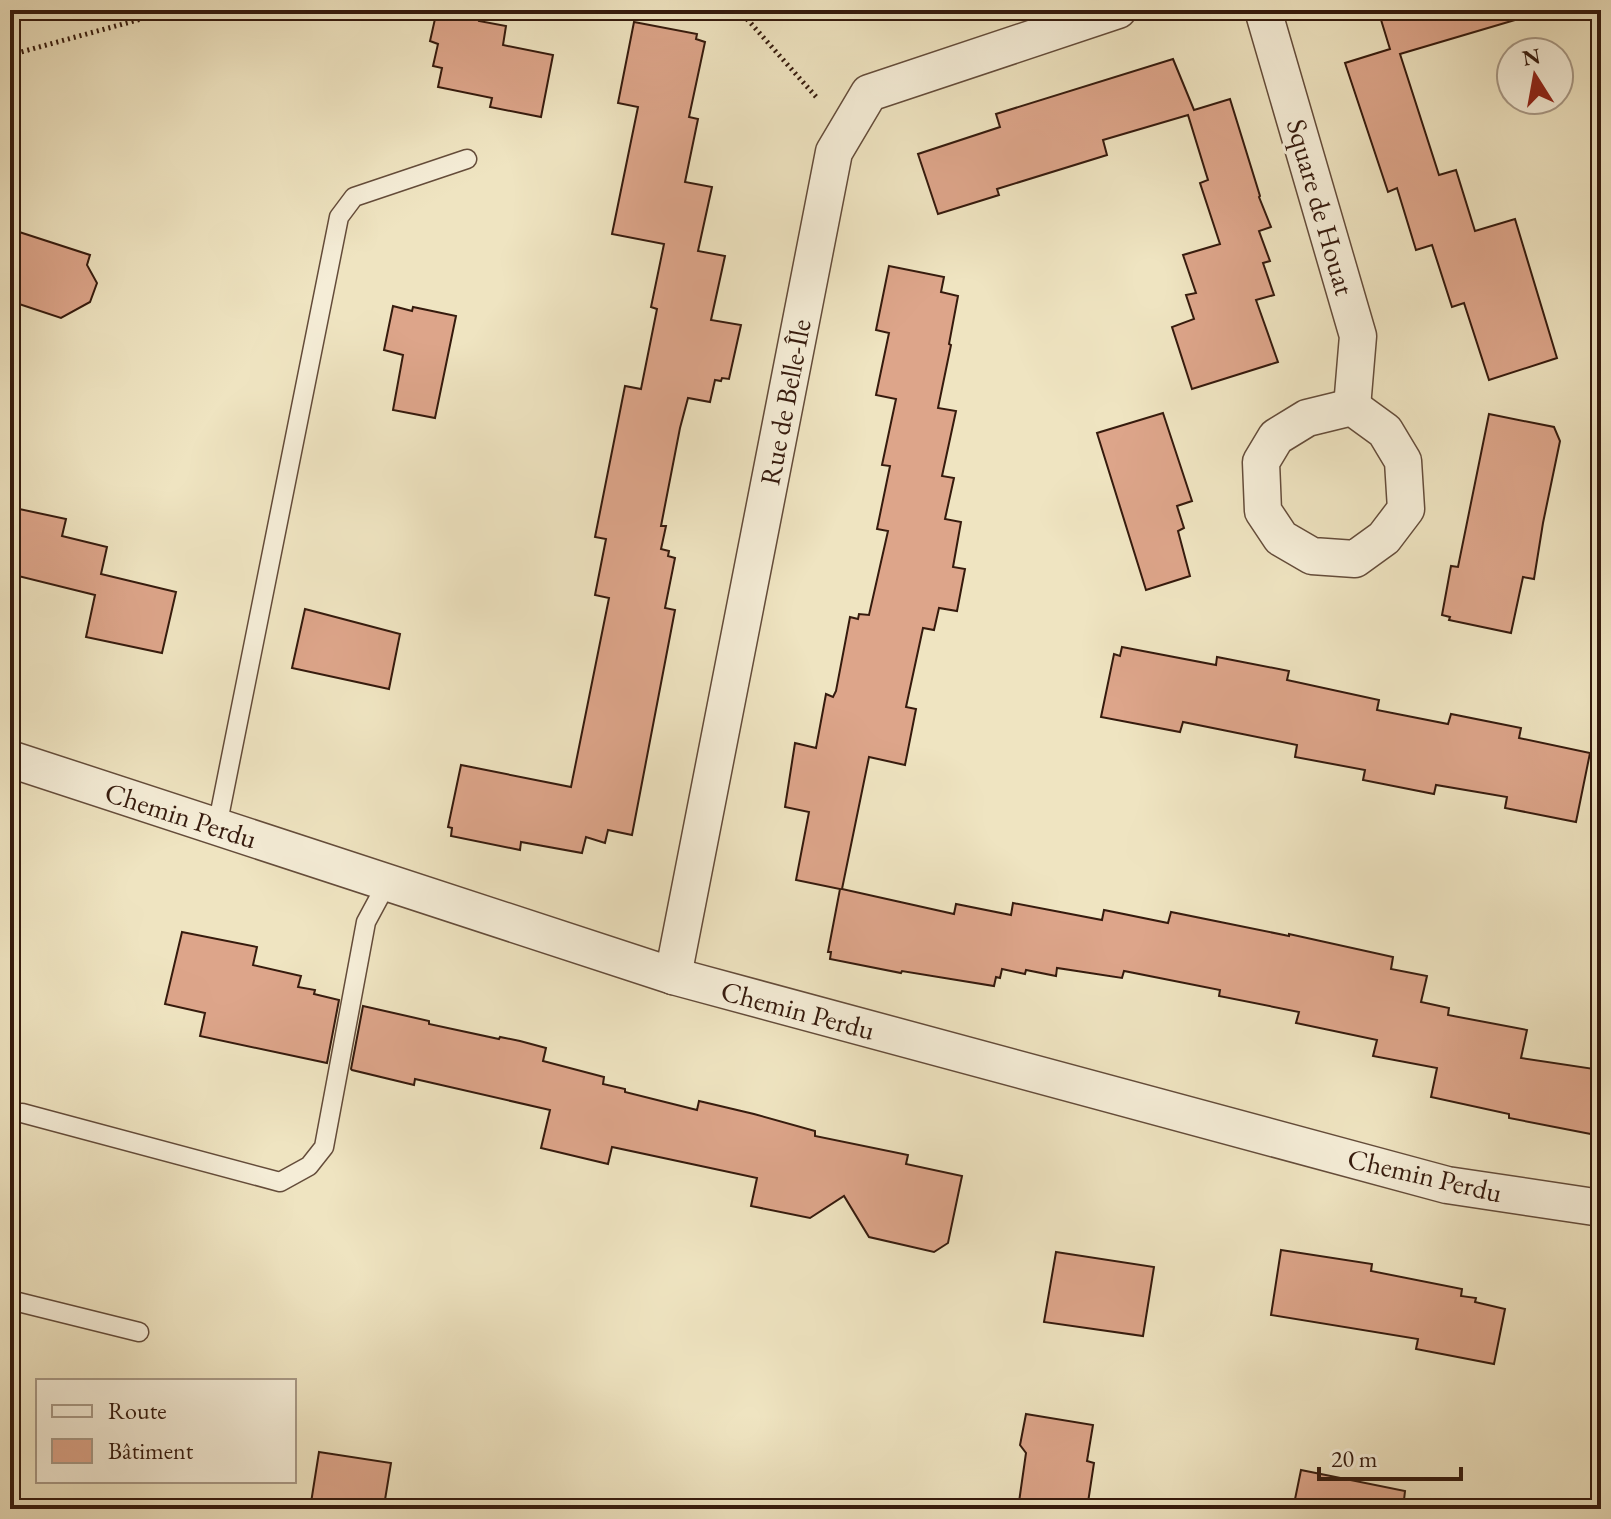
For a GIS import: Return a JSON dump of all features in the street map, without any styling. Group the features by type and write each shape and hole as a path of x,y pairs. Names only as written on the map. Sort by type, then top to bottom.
{"street":[{"name":"Rue de Belle-Île","path":"673,976 834,152 869,93 1118,10"},
{"name":"Square de Houat","path":"1263,10 1358,336 1352,407"},
{"path":"1352,407 1385,431 1403,461 1406,509 1384,538 1355,559 1312,556 1281,538 1263,511 1261,462 1276,437 1307,418 1352,407"},
{"name":"Chemin Perdu","path":"10,759 673,976 1447,1185 1601,1208"}],"lane":[{"path":"217,827 339,217 354,197 467,159"},
{"path":"22,1113 280,1182 309,1166 324,1147 366,922 387,883"},
{"path":"10,1300 139,1332"}],"path":[{"path":"10,55 174,10"},
{"path":"739,10 847,131"}],"building":[{"path":"437,10 481,10 479,21 506,26 503,45 553,55 541,117 490,107 492,98 438,87 442,68 433,66 438,44 430,41"},
{"path":"1378,10 1514,10 1515,20 1400,54 1439,175 1456,170 1475,231 1515,219 1557,358 1489,380 1464,303 1452,307 1432,245 1416,250 1397,188 1388,192 1345,63 1390,49"},
{"path":"634,22 697,34 696,39 705,42 689,117 698,119 685,182 712,187 698,251 725,256 711,320 741,325 729,379 715,380 710,402 688,398 680,428 661,526 666,526 661,549 669,551 668,556 675,558 665,608 675,610 632,835 608,830 605,843 586,837 582,853 521,842 520,850 451,836 452,828 448,827 461,765 571,787 609,598 595,595 606,539 595,537 625,386 641,389 657,309 651,307 664,244 612,234 638,107 618,103"},
{"path":"1173,59 1194,110 1230,99 1271,227 1259,231 1270,261 1263,263 1274,295 1256,300 1278,362 1192,389 1172,327 1194,319 1186,295 1196,293 1183,255 1220,244 1200,183 1208,180 1188,115 1103,140 1107,155 997,189 999,195 938,214 918,154 1000,127 996,114"},
{"path":"10,229 90,255 87,265 97,283 90,302 61,318 10,301"},
{"path":"889,266 944,277 941,292 958,296 938,408 956,411 942,476 954,478 945,519 961,522 953,567 965,569 957,611 939,608 934,630 923,628 906,707 916,709 905,765 869,757 842,889 954,914 956,904 1011,915 1013,903 1102,920 1104,910 1168,923 1171,912 1393,957 1391,969 1427,976 1421,1002 1449,1008 1448,1015 1527,1030 1521,1058 1601,1070 1601,1136 1509,1118 1509,1114 1431,1097 1437,1068 1373,1056 1377,1040 1296,1023 1299,1012 1219,996 1220,990 1124,971 1122,978 1057,968 1056,976 1002,969 994,986 830,959 831,952 828,952 840,889 796,880 809,812 785,807 795,743 816,748 826,694 833,697 836,691 850,617 858,619 859,614 869,615 888,531 877,529 890,466 882,465 896,399 876,395 889,333 876,330"},
{"path":"393,306 456,316 435,418 393,410 403,355 384,350"},
{"path":"1163,413 1192,501 1177,506 1184,528 1178,531 1190,576 1146,590 1097,433"},
{"path":"1489,414 1554,427 1560,441 1534,579 1523,577 1511,633 1449,620 1450,617 1442,615 1451,566 1458,567"},
{"path":"10,507 66,519 62,536 107,547 101,574 176,592 162,653 86,637 95,595 10,574"},
{"path":"305,609 400,634 389,689 292,668"},
{"path":"1122,647 1216,665 1217,657 1289,671 1287,680 1379,700 1377,710 1448,724 1451,714 1521,728 1519,738 1590,753 1576,822 1505,808 1507,797 1436,785 1434,794 1363,780 1365,770 1295,757 1297,745 1183,722 1180,732 1101,717 1114,654 1120,656"},
{"path":"182,932 257,947 253,965 301,976 298,987 339,1000 327,1063 200,1036 205,1013 165,1004"},
{"path":"363,1006 429,1021 429,1024 546,1048 543,1061 604,1077 603,1084 625,1089 625,1092 697,1110 699,1101 754,1114 815,1131 815,1136 908,1155 906,1164 962,1176 948,1243 934,1252 869,1237 844,1196 810,1218 751,1206 757,1178 612,1147 608,1164 541,1148 550,1110 415,1079 414,1085 352,1070"},
{"path":"1281,1250 1372,1264 1371,1271 1462,1289 1461,1296 1505,1309 1494,1364 1416,1349 1418,1339 1271,1315"},
{"path":"1056,1252 1154,1267 1143,1336 1044,1322"},
{"path":"1026,1414 1093,1425 1087,1461 1094,1463 1087,1509 1018,1509 1026,1453 1020,1445"},
{"path":"319,1452 391,1463 384,1506 359,1502 358,1509 310,1509"},
{"path":"1301,1470 1405,1491 1403,1509 1293,1509"}]}
